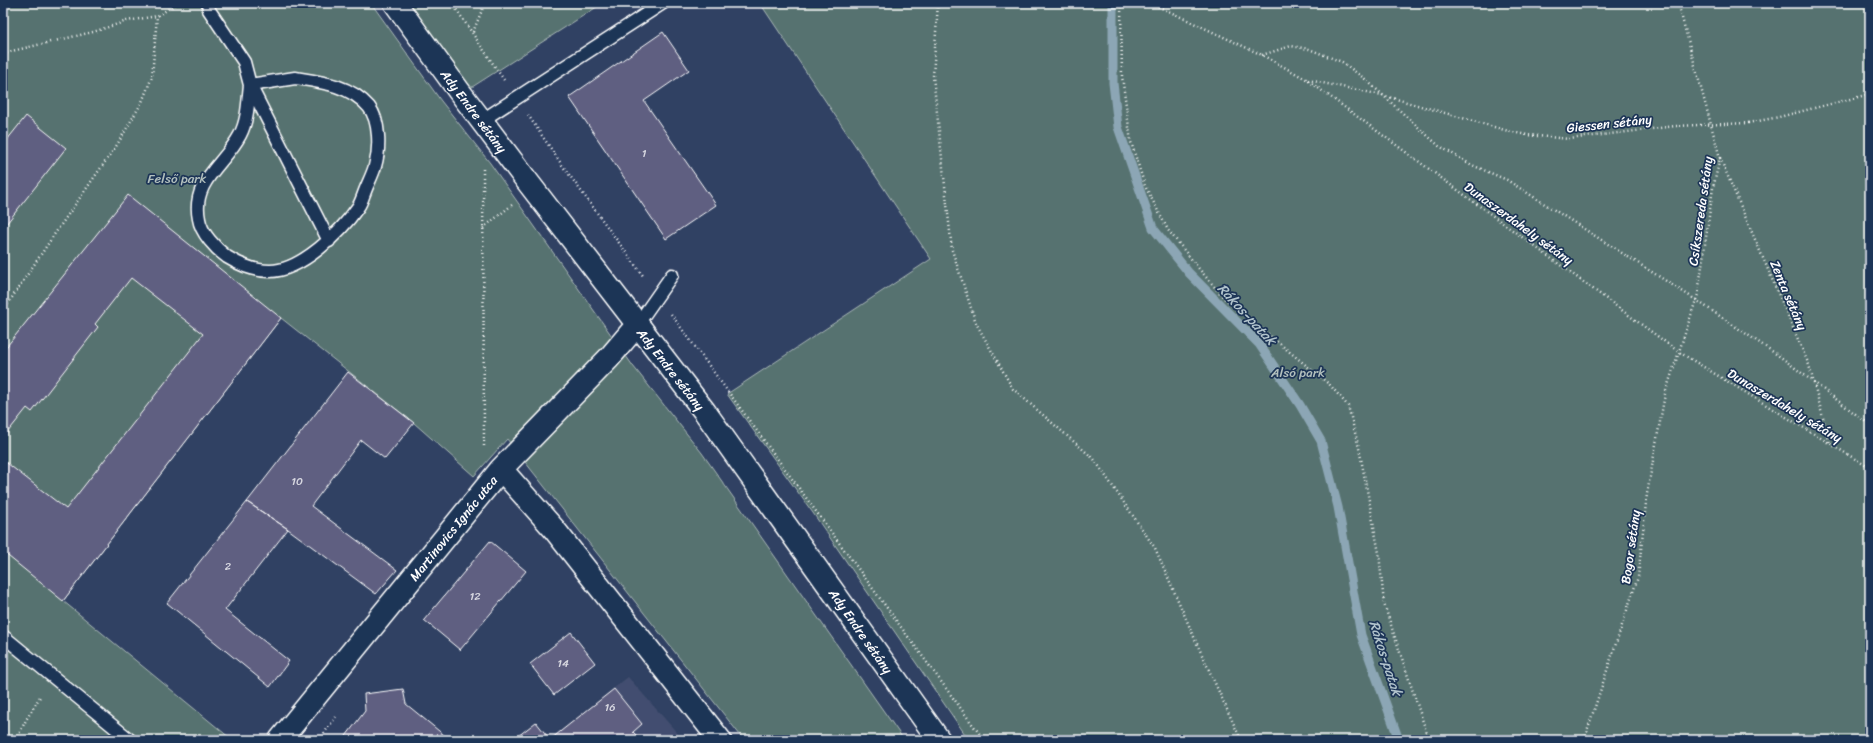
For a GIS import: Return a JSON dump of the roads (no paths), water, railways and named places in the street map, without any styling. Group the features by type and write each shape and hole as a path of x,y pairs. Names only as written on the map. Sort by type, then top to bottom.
{"street":[{"name":"Ady Endre sétány","path":"395,3 481,121 732,449 939,740"},
{"name":"Martinovics Ignác utca","path":"280,740 501,469 609,358 637,325"},
{"path":"501,469 554,528 720,740"}],"lane":[{"path":"208,3 209,10 244,62 250,85 329,241"},
{"path":"481,121 663,3"},
{"path":"295,78 331,84 352,92 369,108 376,121 378,141 376,165 358,207 329,241 309,256 290,266 271,271 256,270 238,264 223,253 208,238 199,220 198,204 201,190 208,176 232,148 241,134 245,120 250,85 295,78"},
{"path":"637,325 672,276"},
{"path":"3,636 130,740"}],"waterway":[{"name":"Rákos-patak","path":"1113,3 1113,83 1118,127 1153,228 1189,273 1259,344 1300,405 1321,441 1338,507 1361,635 1399,740"}],"park label":[{"name":"Felső park","path":"177,178"},
{"name":"Alsó park","path":"1298,372"}]}
